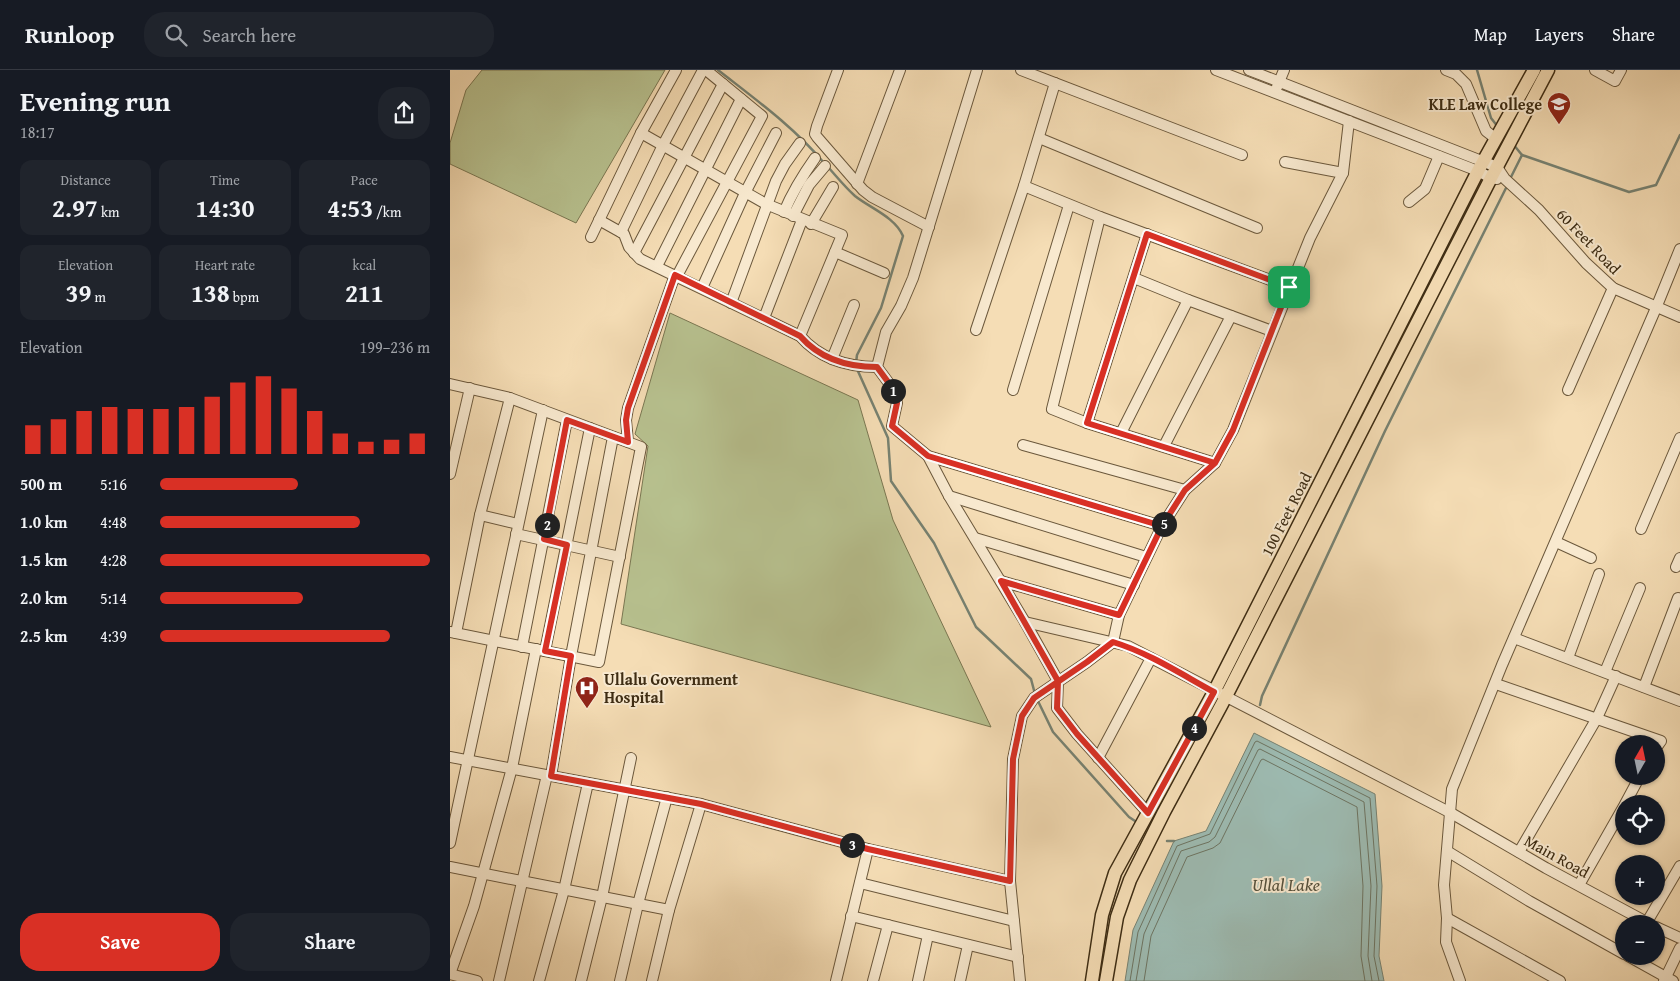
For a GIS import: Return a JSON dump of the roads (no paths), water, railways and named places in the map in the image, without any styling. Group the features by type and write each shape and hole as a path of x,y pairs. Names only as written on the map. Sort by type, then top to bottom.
{"main road":[{"name":"100 Feet Road","path":"1106,981 1117,917 1130,880 1481,166 1534,70"},
{"name":"100 Feet Road","path":"1092,981 1102,915 1115,873 1220,695 1548,70"}],"street":[{"path":"591,237 641,133 676,70"},
{"path":"621,232 663,145 705,70 762,116 676,275 628,408 626,420 628,442"},
{"path":"838,70 815,134 857,184 872,198 929,227"},
{"path":"857,184 900,70"},
{"path":"877,367 886,332 913,278 977,70"},
{"path":"1021,70 1242,155"},
{"path":"1216,70 1438,156 1481,166"},
{"path":"1249,70 1494,172"},
{"path":"1274,93 1284,70"},
{"path":"1446,70 1456,74 1466,84 1486,131 1499,132"},
{"path":"1595,70 1615,81 1621,70"},
{"path":"976,330 1056,83"},
{"path":"634,253 723,84"},
{"path":"657,266 741,99"},
{"path":"1020,981 1010,881 1013,759 1022,716 1034,698 1113,642 1119,615 1162,526 1185,490 1215,463 1233,430 1310,238 1343,173 1349,121"},
{"path":"641,133 766,204 842,235 800,336"},
{"path":"702,288 745,193 776,133"},
{"path":"1039,138 1257,228"},
{"path":"731,302 766,204 780,172 800,143"},
{"path":"1409,202 1425,189 1438,156"},
{"path":"798,218 801,180 815,158"},
{"path":"1285,162 1343,173"},
{"path":"764,318 809,185 825,166"},
{"name":"60 Feet Road","path":"1494,172 1508,181 1539,210 1586,263 1613,288 1680,317"},
{"path":"1024,186 1100,217 1289,287"},
{"path":"798,218 833,187"},
{"path":"1013,390 1069,204"},
{"path":"1100,217 1052,409 1087,423 1215,463"},
{"path":"599,220 621,232 640,259 800,336 815,351 832,359 856,366 877,367"},
{"path":"1087,423 1147,234"},
{"path":"1460,981 1446,942 1447,918 1444,885 1452,789 1514,638 1680,249"},
{"path":"835,252 884,273"},
{"path":"1134,278 1272,331"},
{"path":"1568,390 1613,288"},
{"path":"1121,433 1188,300"},
{"path":"832,359 854,305"},
{"path":"1164,446 1231,316"},
{"path":"877,367 891,386 897,403 892,426 928,456 949,496 1001,581 1058,681 1057,708 1064,720 1098,758 1144,821"},
{"path":"450,384 510,398 641,447 599,662 453,633 480,515 510,398"},
{"path":"450,474 470,388"},
{"path":"450,843 542,410"},
{"path":"522,647 567,420"},
{"path":"472,980 450,974 474,906 512,768 567,545 590,428"},
{"path":"499,981 549,775 614,437"},
{"path":"1641,529 1680,438"},
{"path":"1023,445 1185,490"},
{"path":"928,456 1162,526"},
{"path":"949,496 1146,557"},
{"path":"480,515 544,539 620,557"},
{"path":"974,538 1134,585"},
{"path":"1556,542 1591,558"},
{"path":"1568,658 1599,574"},
{"path":"1001,581 1119,615"},
{"path":"1605,672 1640,588"},
{"path":"1644,688 1678,598"},
{"name":"Main Road","path":"1025,622 1128,646 1451,813 1518,852 1634,915"},
{"path":"1514,638 1680,701"},
{"path":"1098,758 1151,658"},
{"path":"1518,852 1597,718 1616,676"},
{"path":"1496,684 1646,735"},
{"path":"450,756 701,804 868,849 1010,881"},
{"path":"581,981 602,897 631,758"},
{"path":"539,981 564,890 588,782"},
{"path":"620,981 638,904 668,797"},
{"path":"652,981 669,910 701,804"},
{"path":"1579,885 1615,821"},
{"path":"836,981 868,849"},
{"path":"1447,850 1529,901 1615,949"},
{"path":"1656,915 1680,866"},
{"path":"450,867 669,910"},
{"path":"860,883 1014,921"},
{"path":"851,916 1018,957"},
{"path":"1447,918 1560,981"},
{"path":"873,981 888,925"},
{"name":"Main Road","path":"1665,931 1680,938"},
{"path":"918,981 928,935"},
{"path":"960,981 968,945"},
{"path":"1643,965 1667,980 1680,948"}],"water":[{"name":"Ullal Lake","path":"1254,733 1375,794 1382,886 1379,956 1384,981 1125,981 1133,930 1174,841 1206,831"}],"waterway":[{"path":"718,70 787,125 824,163"},
{"path":"1477,70 1491,118 1498,127"},
{"path":"1510,179 1522,155 1629,192 1656,185 1680,135"},
{"path":"1513,144 1522,155"},
{"path":"828,167 855,196 894,223 903,236 881,308 857,355 856,363"},
{"path":"1260,705 1262,696 1385,431 1508,184"},
{"path":"857,369 888,438 891,481 934,543 976,627 1031,679 1035,694"},
{"path":"1037,699 1053,732 1129,817 1138,823"},
{"path":"1167,841 1174,841"}],"place":[{"name":"KLE Law College","path":"1559,125"},
{"name":"Ullalu Government Hospital","path":"587,709"}]}
